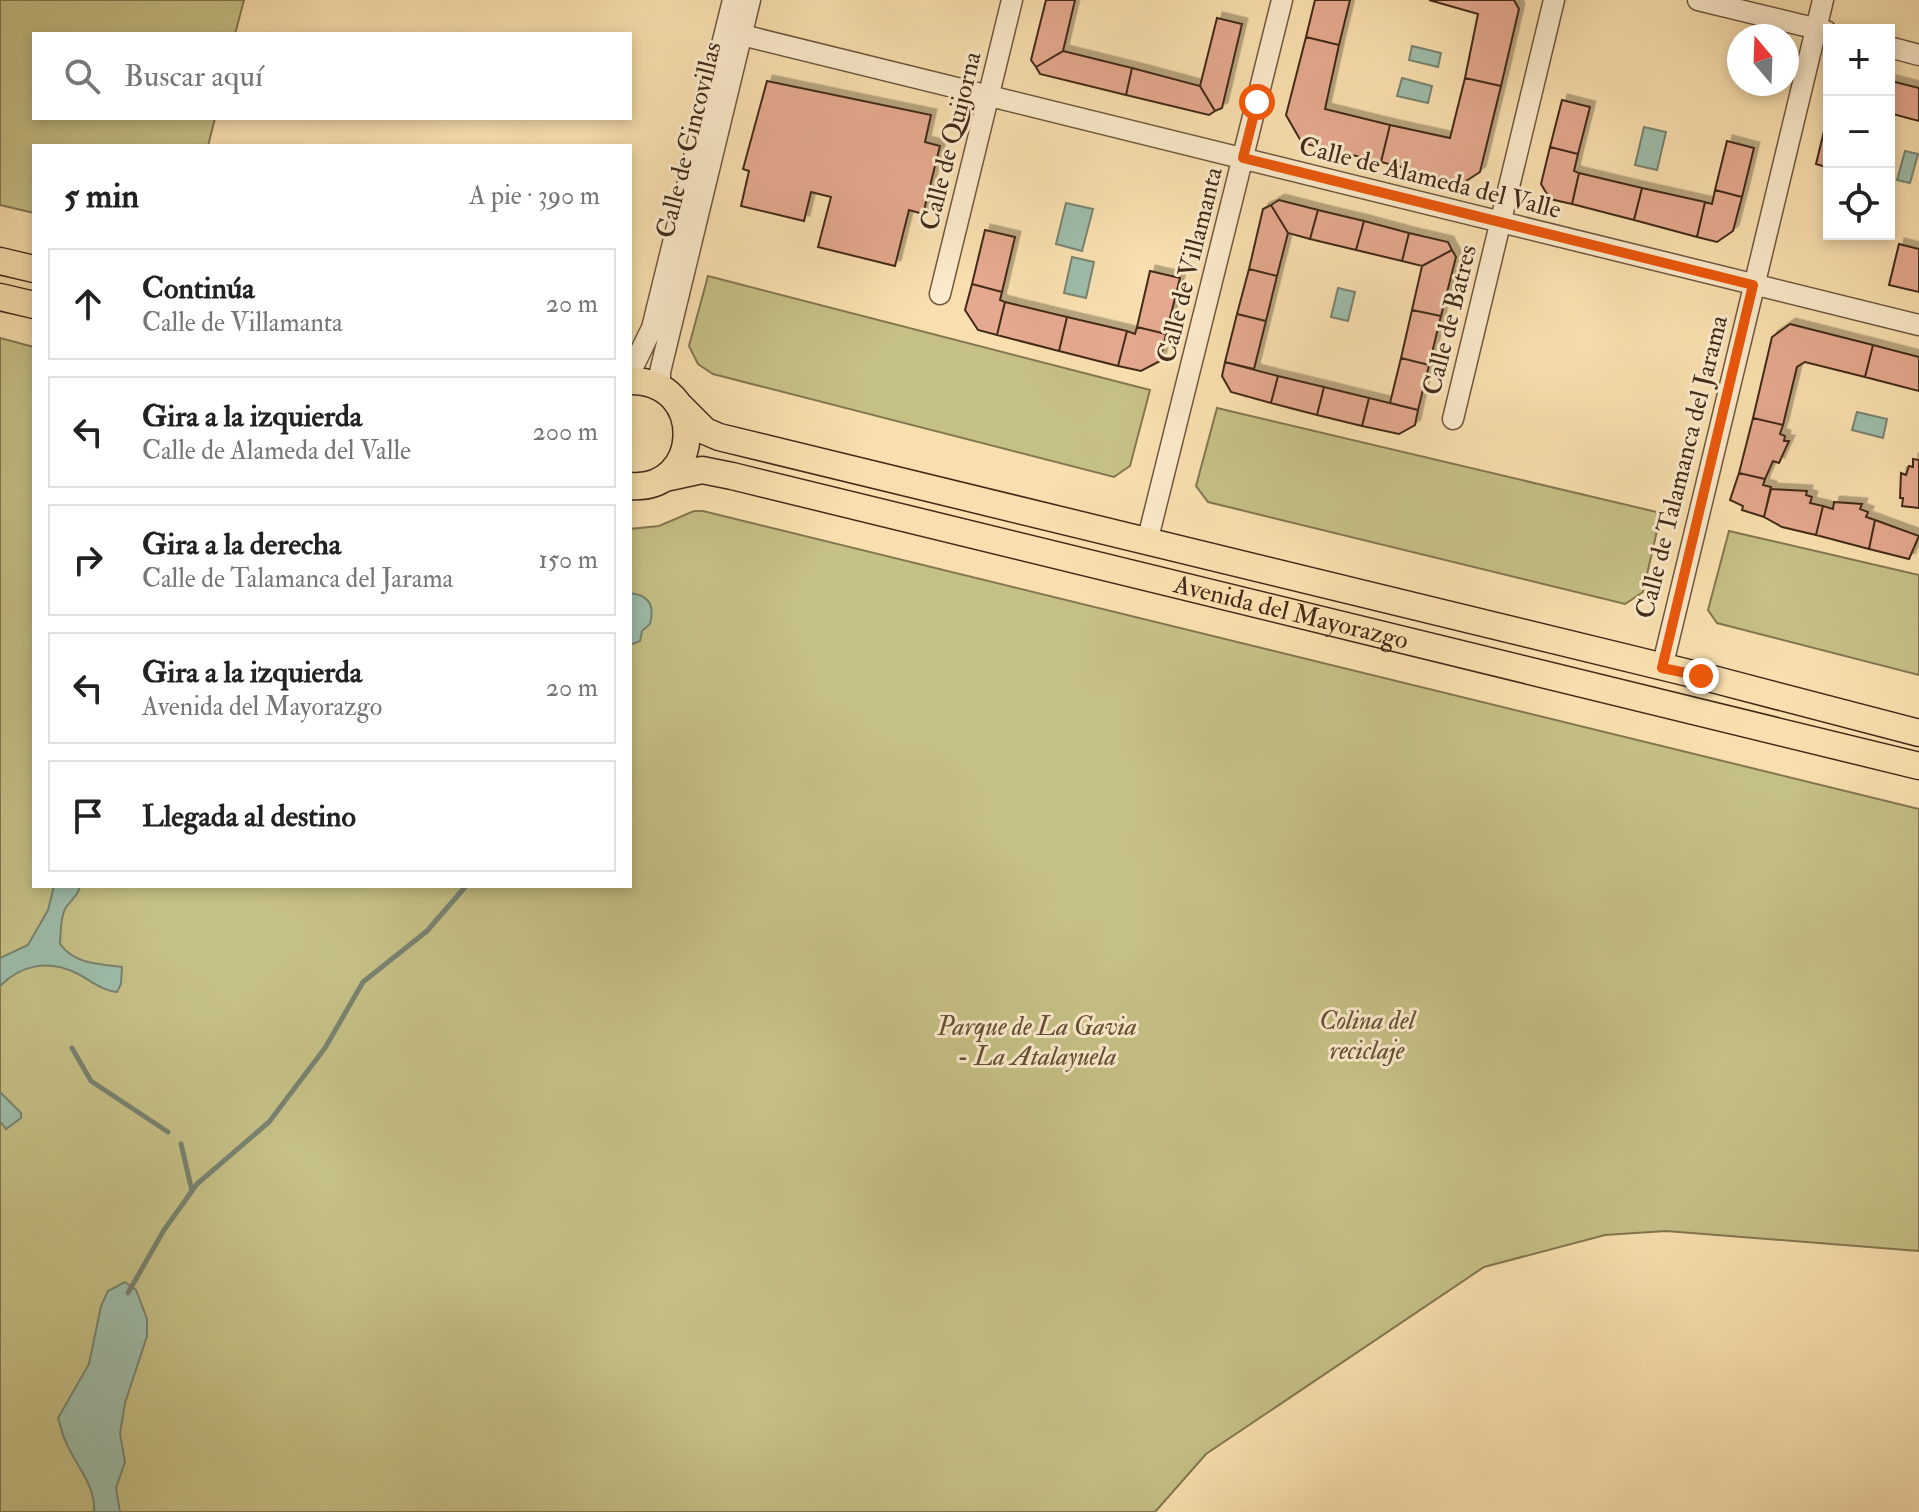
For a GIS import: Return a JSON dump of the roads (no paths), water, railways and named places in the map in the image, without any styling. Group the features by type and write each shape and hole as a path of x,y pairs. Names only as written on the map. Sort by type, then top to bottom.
{"main road":[{"path":"0,261 32,269"},
{"path":"0,297 32,305"},
{"path":"632,381 660,386"},
{"name":"Avenida del Mayorazgo","path":"660,386 705,431 719,437 1919,733"},
{"path":"665,478 682,459 688,443 687,424 680,406"},
{"name":"Avenida del Mayorazgo","path":"632,486 702,470 722,473 1919,766"}],"street":[{"name":"Calle de Cincovillas","path":"632,369 652,328 733,0"},
{"name":"Calle de Cincovillas","path":"660,386 660,372 750,0"},
{"name":"Calle de Quijorna","path":"940,294 1012,0"},
{"name":"Calle de Villamanta","path":"1147,542 1282,0"},
{"name":"Calle de Batres","path":"1453,419 1554,0"},
{"path":"1698,0 1823,30"},
{"name":"Calle de Talamanca del Jarama","path":"1823,0 1823,24"},
{"name":"Calle de Talamanca del Jarama","path":"1662,668 1753,285 1823,30"},
{"name":"Calle de Alameda del Valle","path":"742,35 1919,325"},
{"path":"1895,49 1919,55"}],"waterway":[{"path":"128,1293 164,1230 197,1184 269,1122 325,1048 363,982 427,931 464,888"},
{"path":"72,1048 91,1081 168,1132"},
{"path":"181,1144 192,1191"}],"park label":[{"name":"Colina del reciclaje","path":"1367,1036"},
{"name":"Parque de La Gavia - La Atalayuela","path":"1037,1042"}]}
